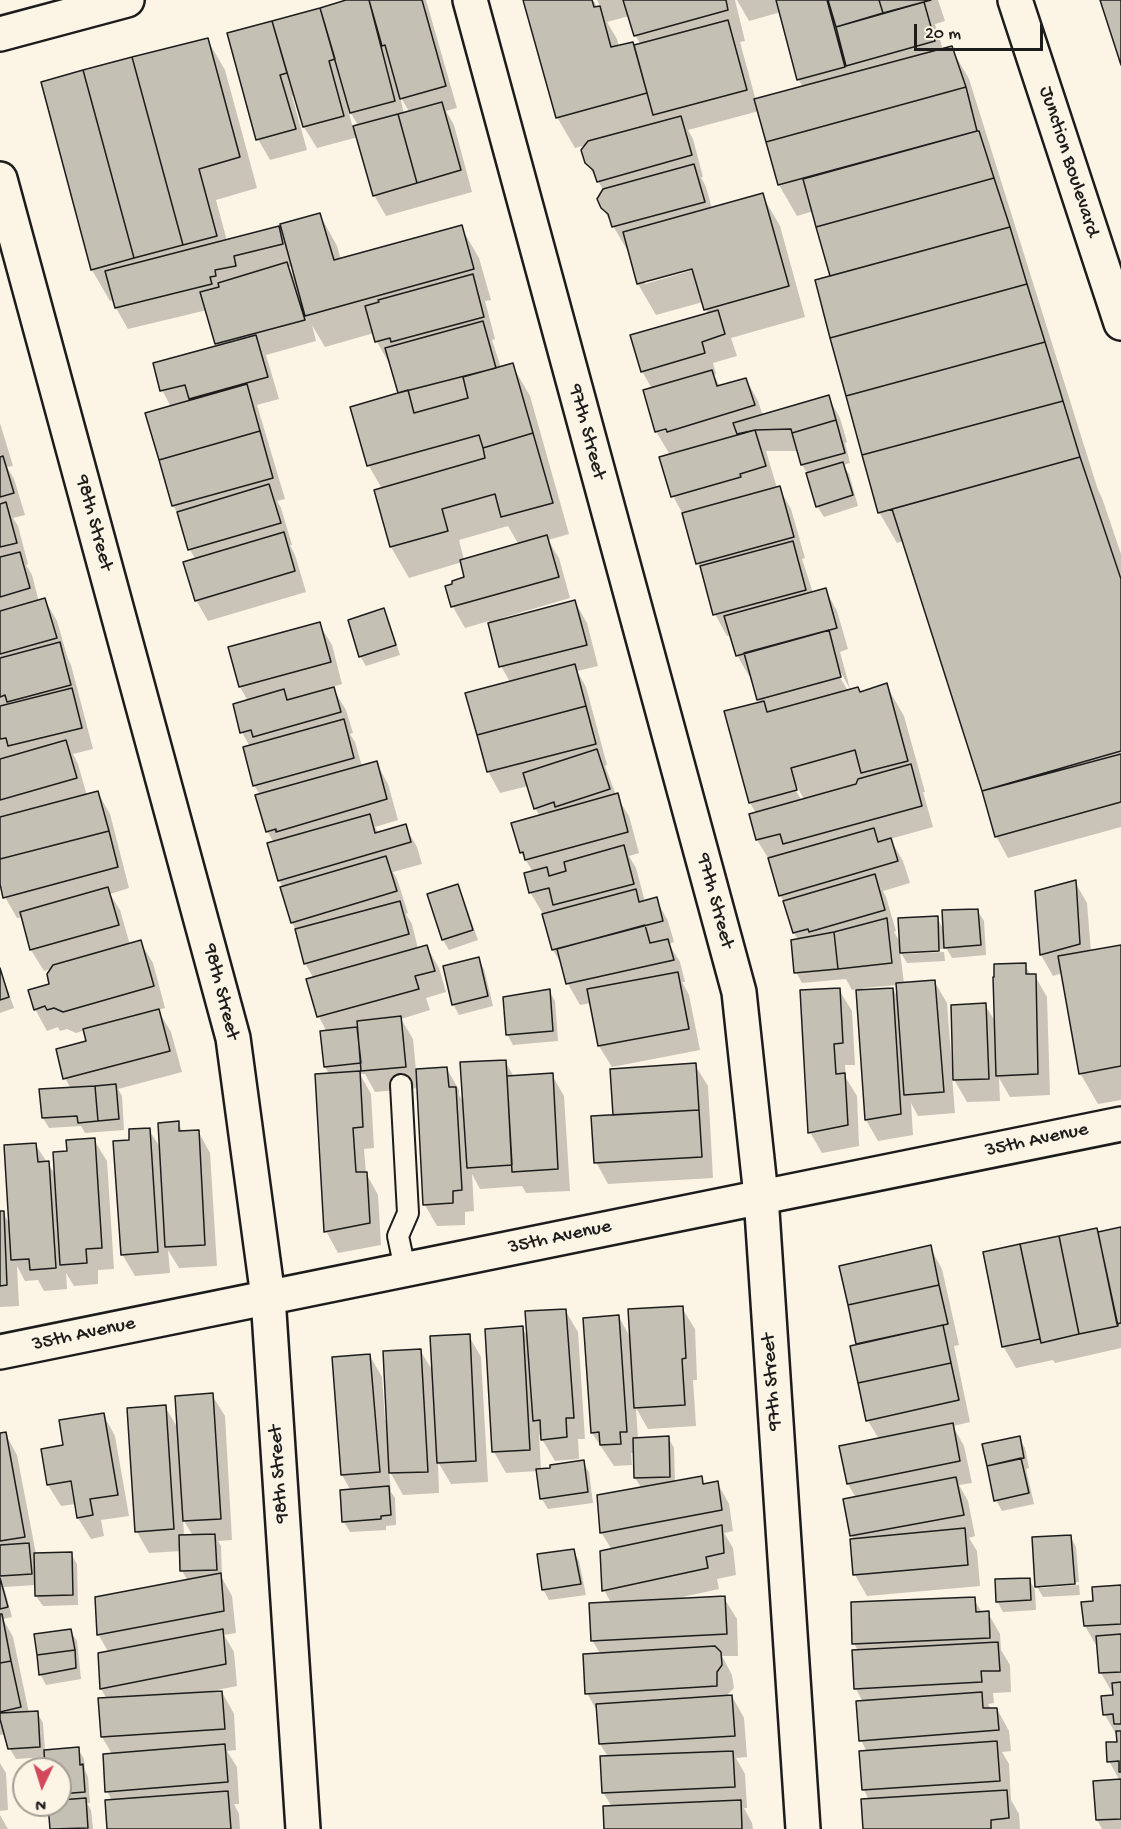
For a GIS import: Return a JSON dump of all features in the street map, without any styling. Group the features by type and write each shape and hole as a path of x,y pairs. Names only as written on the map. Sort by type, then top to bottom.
{"street":[{"path":"0,34 127,0"},
{"name":"97th Street","path":"470,0 739,992 761,1196 803,1829"},
{"name":"Junction Boulevard","path":"1015,0 1121,323"},
{"name":"98th Street","path":"0,179 233,1038 268,1297 303,1829"},
{"name":"35th Avenue","path":"0,1352 1121,1124"}],"lane":[{"path":"400,1085 408,1213 398,1236 405,1269"}],"building":[{"path":"346,0 369,0 395,101 350,113 320,8"},
{"path":"369,0 422,0 446,86 400,99 385,45 382,46"},
{"path":"523,0 592,0 594,7 600,6 611,47 633,42 647,93 556,118"},
{"path":"623,0 726,0 728,10 634,36"},
{"path":"776,0 827,0 845,67 797,80"},
{"path":"828,0 879,0 883,13 836,27"},
{"path":"879,0 931,0 883,13"},
{"path":"1100,0 1121,0 1121,65"},
{"path":"924,2 935,41 846,66 836,27"},
{"path":"320,8 335,59 329,61 344,116 303,127 272,21"},
{"path":"728,20 747,90 653,115 634,45"},
{"path":"272,21 287,73 280,75 296,129 256,140 227,33"},
{"path":"208,38 240,157 199,169 217,236 183,245 132,57"},
{"path":"952,46 966,87 766,142 754,99"},
{"path":"132,57 183,245 134,258 83,70"},
{"path":"83,70 134,258 91,270 41,82"},
{"path":"966,87 977,131 778,185 766,142"},
{"path":"442,102 461,170 417,183 398,114"},
{"path":"398,114 417,183 373,196 353,126"},
{"path":"681,116 692,155 597,182 593,170 585,163 581,150 588,141"},
{"path":"979,131 994,178 816,227 803,179"},
{"path":"694,164 705,202 612,227 608,214 601,208 597,199 603,189"},
{"path":"994,178 1010,227 830,276 816,227"},
{"path":"763,193 789,286 704,310 692,269 637,284 623,232"},
{"path":"320,213 334,260 462,225 474,269 305,316 280,224"},
{"path":"279,226 283,244 234,256 236,266 215,270 216,276 210,277 212,284 115,308 105,271"},
{"path":"1010,227 1027,284 830,338 815,280"},
{"path":"287,262 305,320 215,344 200,292 219,287 218,283"},
{"path":"473,274 484,317 391,342 390,338 375,342 365,306 379,302 378,300"},
{"path":"1027,284 1045,342 846,396 830,338"},
{"path":"718,310 725,334 702,342 705,353 641,372 630,335"},
{"path":"483,321 496,368 398,393 385,348"},
{"path":"256,335 268,377 189,399 185,385 160,391 153,363"},
{"path":"1045,342 1063,401 862,455 846,396"},
{"path":"513,363 533,433 483,448 479,435 367,466 350,407 408,390 414,413 468,398 463,377"},
{"path":"712,370 717,386 746,378 755,405 667,432 666,429 655,432 643,390"},
{"path":"247,384 260,431 159,460 145,413"},
{"path":"829,395 836,420 792,433 791,429 755,430 737,434 733,423"},
{"path":"1063,401 1080,457 878,513 862,455"},
{"path":"836,420 845,453 801,465 792,433"},
{"path":"755,430 766,466 740,474 741,477 671,497 659,457"},
{"path":"260,431 273,478 172,506 159,460"},
{"path":"533,433 553,503 501,517 495,494 442,509 448,531 390,547 374,490 485,458 483,448"},
{"path":"3,456 14,493 0,497 0,457"},
{"path":"1080,457 1121,579 1121,751 982,791 892,509"},
{"path":"843,462 853,495 816,507 806,473"},
{"path":"269,484 281,523 188,550 177,512"},
{"path":"780,486 794,537 696,564 682,513"},
{"path":"6,502 17,543 0,547 0,504"},
{"path":"284,532 295,571 195,601 183,562"},
{"path":"547,535 559,577 451,607 445,586 464,577 460,560"},
{"path":"793,541 806,590 713,615 700,566"},
{"path":"20,552 30,588 0,597 0,557"},
{"path":"826,588 837,628 736,656 724,616"},
{"path":"45,598 57,638 0,654 0,611"},
{"path":"575,600 587,645 499,667 488,623"},
{"path":"384,608 396,645 359,657 348,620"},
{"path":"320,622 331,662 239,687 228,647"},
{"path":"829,630 841,677 757,700 744,653"},
{"path":"60,642 71,685 7,702 5,695 0,697 0,658"},
{"path":"575,664 586,706 477,735 465,693"},
{"path":"887,683 908,761 861,773 855,750 791,768 797,790 749,803 724,711 764,701 767,712 858,687 860,692"},
{"path":"334,687 341,712 253,737 251,730 240,733 233,704 284,689 287,700"},
{"path":"72,688 82,728 8,746 6,738 0,739 0,706"},
{"path":"586,706 596,744 487,772 477,735"},
{"path":"344,719 354,758 253,786 243,747"},
{"path":"66,740 77,778 0,800 0,759"},
{"path":"597,749 610,789 555,807 554,802 534,809 523,773"},
{"path":"1121,754 1121,802 995,837 982,791"},
{"path":"377,761 387,799 276,832 276,829 266,832 255,795"},
{"path":"911,764 922,806 783,844 780,834 756,840 749,814 856,784 858,779"},
{"path":"98,791 109,831 0,859 0,817"},
{"path":"618,793 628,832 525,860 523,852 520,853 511,823"},
{"path":"370,814 375,833 406,824 411,842 278,881 267,843"},
{"path":"874,828 878,842 891,838 898,861 779,896 768,858"},
{"path":"109,831 118,867 3,898 0,884 0,859"},
{"path":"624,845 634,884 553,905 549,888 529,893 524,873 547,867 549,876 566,871 564,862"},
{"path":"386,856 397,891 291,923 280,887"},
{"path":"875,874 885,910 809,932 808,929 793,933 783,901"},
{"path":"1076,880 1080,944 1040,955 1035,891"},
{"path":"458,884 473,930 442,940 427,894"},
{"path":"108,887 119,925 30,950 20,912"},
{"path":"636,889 639,902 657,897 663,921 552,950 542,914"},
{"path":"400,901 409,934 304,964 295,929"},
{"path":"978,909 981,945 944,948 942,910"},
{"path":"938,916 939,951 900,953 898,918"},
{"path":"887,918 892,963 838,969 834,932"},
{"path":"645,925 650,943 668,939 674,960 566,984 557,949"},
{"path":"834,932 838,969 794,973 791,940"},
{"path":"141,940 154,986 63,1012 54,1008 47,1010 45,1006 34,1010 28,990 49,984 47,974 53,965"},
{"path":"427,945 435,971 415,976 419,989 317,1017 306,979"},
{"path":"1121,945 1121,1066 1079,1074 1058,956"},
{"path":"479,957 488,996 452,1005 443,966"},
{"path":"1026,963 1026,974 1036,974 1038,1074 996,1076 994,964"},
{"path":"0,968 9,997 0,1000"},
{"path":"678,972 689,1029 598,1046 587,989"},
{"path":"935,980 944,1092 904,1095 896,983"},
{"path":"840,988 843,1043 834,1044 836,1074 845,1073 848,1125 808,1133 800,990"},
{"path":"893,988 901,1114 865,1120 856,990"},
{"path":"550,989 553,1031 506,1035 503,997"},
{"path":"986,1003 989,1079 953,1080 951,1005"},
{"path":"159,1009 170,1051 63,1079 56,1049 86,1041 83,1029"},
{"path":"401,1016 406,1067 361,1071 357,1021"},
{"path":"357,1027 361,1063 324,1067 320,1031"},
{"path":"506,1060 512,1165 467,1168 460,1062"},
{"path":"696,1063 699,1110 613,1115 610,1069"},
{"path":"447,1067 449,1087 456,1087 462,1190 453,1191 453,1203 423,1205 416,1069"},
{"path":"360,1071 363,1127 353,1128 356,1172 367,1172 370,1223 324,1232 315,1074"},
{"path":"553,1073 558,1169 512,1172 507,1076"},
{"path":"116,1084 119,1119 98,1121 95,1086"},
{"path":"95,1086 98,1121 78,1123 77,1116 42,1118 39,1089"},
{"path":"699,1110 702,1157 594,1163 591,1116"},
{"path":"179,1121 179,1131 199,1130 205,1245 165,1247 158,1123"},
{"path":"150,1128 158,1252 121,1255 113,1141 129,1140 129,1129"},
{"path":"95,1138 102,1248 86,1249 87,1263 60,1265 53,1152 67,1151 66,1140"},
{"path":"36,1143 38,1162 49,1161 56,1268 30,1270 29,1259 11,1260 4,1145"},
{"path":"0,1211 4,1211 7,1285 0,1286"},
{"path":"1121,1227 1121,1323 1117,1324 1098,1232"},
{"path":"1097,1228 1118,1326 1079,1334 1059,1236"},
{"path":"1059,1236 1079,1334 1041,1343 1020,1244"},
{"path":"1020,1244 1040,1339 1002,1347 983,1252"},
{"path":"931,1245 939,1285 848,1305 839,1266"},
{"path":"939,1285 948,1324 856,1344 848,1305"},
{"path":"683,1306 686,1358 682,1359 685,1405 634,1408 628,1309"},
{"path":"566,1309 574,1418 566,1418 567,1437 541,1440 540,1420 533,1421 525,1311"},
{"path":"619,1315 627,1432 620,1432 621,1444 600,1445 599,1432 591,1433 583,1318"},
{"path":"943,1325 951,1363 858,1383 850,1346"},
{"path":"523,1326 530,1450 492,1452 485,1329"},
{"path":"470,1334 476,1461 437,1463 430,1336"},
{"path":"421,1349 428,1472 389,1473 383,1351"},
{"path":"370,1354 380,1472 341,1475 332,1357"},
{"path":"951,1363 959,1400 866,1421 858,1383"},
{"path":"213,1393 221,1519 183,1521 175,1396"},
{"path":"166,1405 174,1529 135,1532 127,1408"},
{"path":"104,1413 118,1495 90,1499 93,1515 77,1518 71,1481 47,1485 41,1449 63,1445 59,1420"},
{"path":"953,1423 960,1461 847,1484 839,1446"},
{"path":"6,1432 25,1537 0,1541 0,1433"},
{"path":"669,1436 670,1477 634,1478 633,1438"},
{"path":"1020,1436 1024,1458 987,1466 982,1444"},
{"path":"1021,1458 1029,1493 994,1501 987,1466"},
{"path":"584,1460 588,1492 540,1499 536,1469"},
{"path":"702,1476 703,1484 718,1481 722,1510 600,1533 597,1495"},
{"path":"956,1477 964,1515 850,1536 843,1499"},
{"path":"389,1486 391,1515 381,1516 381,1519 342,1522 340,1490"},
{"path":"722,1525 724,1553 706,1557 708,1568 602,1591 600,1551"},
{"path":"965,1528 968,1565 853,1575 850,1539"},
{"path":"215,1534 217,1570 180,1571 179,1535"},
{"path":"1071,1535 1075,1584 1035,1587 1032,1537"},
{"path":"29,1543 32,1574 0,1576 0,1545"},
{"path":"574,1549 581,1584 542,1590 537,1554"},
{"path":"72,1552 73,1595 35,1596 34,1553"},
{"path":"221,1573 224,1611 97,1635 95,1597"},
{"path":"0,1578 8,1607 0,1609"},
{"path":"1030,1578 1031,1600 996,1602 995,1579"},
{"path":"1121,1585 1121,1624 1084,1626 1081,1602 1093,1601 1092,1587"},
{"path":"725,1596 727,1634 591,1641 589,1603"},
{"path":"975,1597 976,1612 989,1611 990,1638 852,1644 851,1602"},
{"path":"0,1614 2,1614 11,1661 0,1663"},
{"path":"71,1629 75,1650 37,1655 34,1634"},
{"path":"223,1629 226,1664 100,1689 98,1653"},
{"path":"1121,1634 1121,1672 1099,1673 1096,1636"},
{"path":"998,1642 1000,1671 981,1671 982,1682 854,1689 852,1650"},
{"path":"715,1646 721,1652 722,1665 717,1672 717,1686 585,1694 583,1654"},
{"path":"75,1650 76,1668 39,1675 37,1655"},
{"path":"11,1661 21,1707 0,1712 0,1663"},
{"path":"1121,1682 1121,1724 1114,1724 1113,1714 1103,1715 1101,1696 1113,1695 1112,1683"},
{"path":"222,1691 225,1729 101,1737 98,1698"},
{"path":"982,1692 983,1708 997,1708 999,1730 859,1741 856,1701"},
{"path":"732,1695 735,1736 599,1744 596,1704"},
{"path":"38,1711 40,1747 8,1749 0,1713"},
{"path":"1116,1731 1121,1731 1121,1772 1119,1772 1119,1761 1107,1762 1106,1742 1117,1742"},
{"path":"997,1741 1000,1781 862,1790 859,1751"},
{"path":"225,1744 228,1782 105,1792 103,1754"},
{"path":"79,1747 85,1792 72,1793 72,1757 44,1757 44,1750"},
{"path":"733,1751 735,1787 602,1793 600,1756"},
{"path":"1121,1779 1121,1819 1096,1820 1093,1781"},
{"path":"1007,1790 1009,1818 991,1820 991,1829 863,1829 861,1799"},
{"path":"228,1791 231,1829 107,1829 105,1800"},
{"path":"86,1798 88,1828 50,1829 49,1817 72,1817 72,1799"},
{"path":"741,1800 742,1829 604,1829 603,1806"}]}
